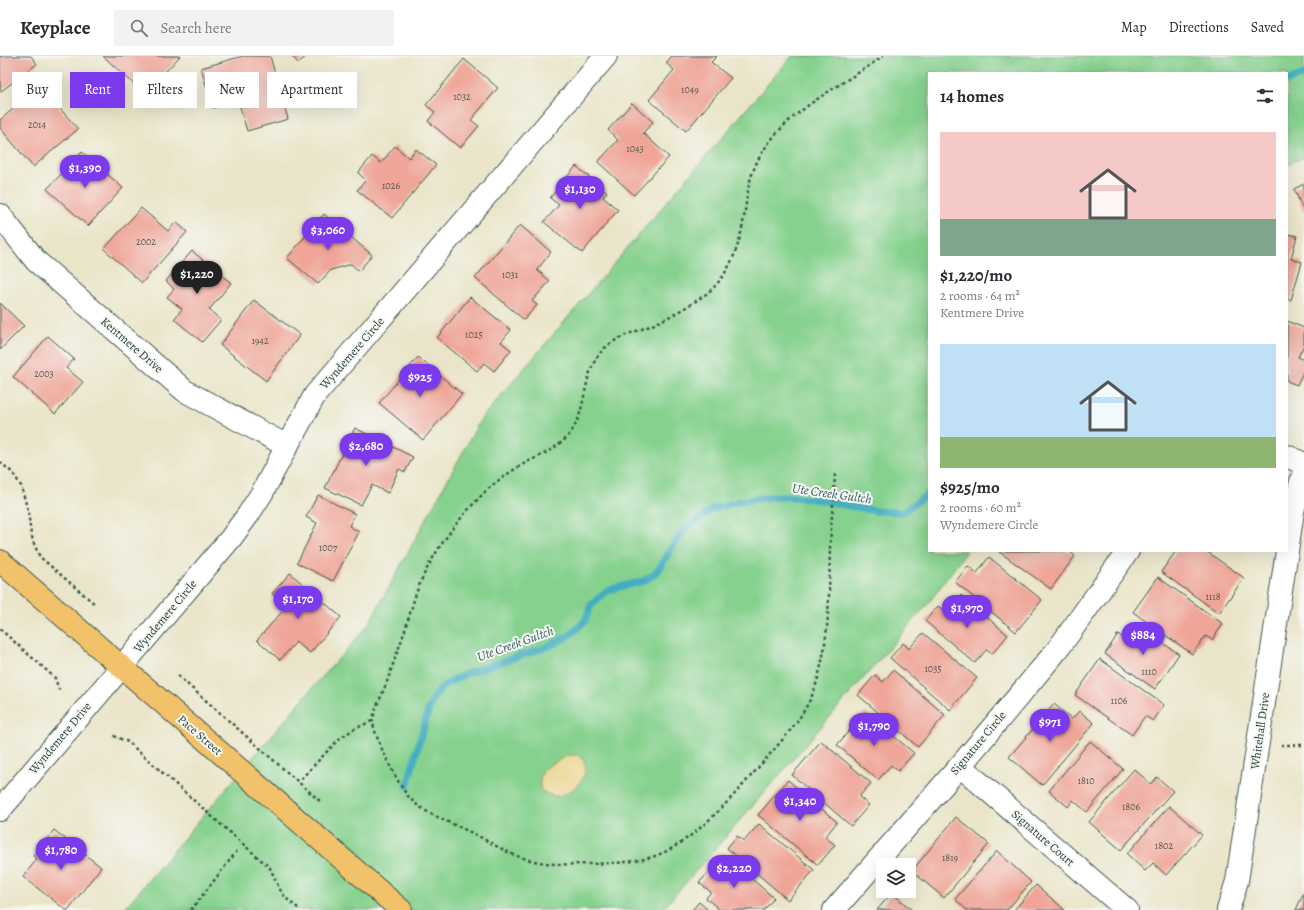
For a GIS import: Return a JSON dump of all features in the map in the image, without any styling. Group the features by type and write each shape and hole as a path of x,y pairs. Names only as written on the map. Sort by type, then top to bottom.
{"main road":[{"name":"Pace Street","path":"0,561 401,910"}],"street":[{"name":"Wyndemere Circle","path":"121,666 231,538 248,515 262,493 316,395 606,56"},
{"name":"Kentmere Drive","path":"0,215 36,261 185,391 287,446"},
{"path":"1288,456 1304,464"},
{"name":"Whitehall Drive","path":"1288,544 1293,511 1304,472"},
{"name":"Signature Circle","path":"834,910 960,766 1058,649 1127,552"},
{"name":"Whitehall Drive","path":"1228,910 1237,881 1287,552"},
{"name":"Wyndemere Drive","path":"0,810 121,666"},
{"name":"Signature Court","path":"960,766 1127,910"}],"path":[{"path":"835,474 827,630 822,665 811,697 793,727 734,795 712,817 675,846 659,854 642,859 627,861 556,865 536,862 512,854 481,837 428,812 415,803 403,791 380,744 372,721 422,579 437,552 456,525 476,501 496,482 519,466 548,452 565,440 571,433 579,420 590,373 600,354 606,347 628,334 658,322 695,301 706,294 717,283 733,259 744,220 748,187 754,169 765,148 779,129 799,112 883,56"},
{"path":"0,462 13,473 21,486 28,511 31,534 40,557 96,606"},
{"path":"0,629 55,678 60,690"},
{"path":"178,676 321,802"},
{"path":"301,779 329,747 354,729 372,721"},
{"path":"114,736 128,742 270,868 276,877 282,892 287,899 300,910"},
{"path":"1280,745 1304,745"},
{"path":"191,910 237,851"}],"green space":[{"path":"792,56 1304,56 1304,157 1288,165 1288,72 928,72 928,552 966,552 927,605 662,910 123,910 307,694 367,627 481,419"}],"sand":[{"path":"569,755 578,755 584,761 585,770 581,781 577,786 567,793 555,796 547,794 541,790 540,783 543,772 552,764"}],"building":[{"path":"0,56 31,56 37,64 26,72 12,72 12,83 0,92"},
{"path":"103,56 180,56 165,72 133,72 133,83 125,76 125,72 121,72"},
{"path":"243,56 270,56 275,72 267,72 267,108 285,108 288,119 247,131 240,108 259,108 259,72 205,72 205,81 201,68"},
{"path":"292,56 307,56 298,63"},
{"path":"672,56 717,56 711,62 731,78 686,131 649,100 674,70 666,63"},
{"path":"464,59 498,88 471,120 479,126 460,148 428,121 435,112 426,105"},
{"path":"632,103 653,122 643,133 669,157 634,195 598,162 618,140 608,130"},
{"path":"14,108 59,108 78,129 33,167 0,128 0,120"},
{"path":"395,146 409,158 416,149 436,165 392,218 357,190 366,180 358,173 372,156 381,163"},
{"path":"82,152 123,188 88,226 47,189"},
{"path":"576,166 607,192 603,197 618,210 582,253 544,222 559,205 550,198"},
{"path":"1304,184 1304,212 1294,189"},
{"path":"141,208 168,231 176,222 187,232 142,283 104,249"},
{"path":"324,214 372,255 359,271 351,264 331,270 318,284 287,258"},
{"path":"520,225 551,252 537,270 550,281 532,301 537,305 524,320 475,278"},
{"path":"1288,234 1297,236 1291,259 1302,262 1291,300 1288,299"},
{"path":"192,251 231,283 209,310 221,320 202,342 174,319 182,309 167,297 174,289 166,281"},
{"path":"470,297 511,330 501,342 511,350 494,371 484,363 477,371 437,338"},
{"path":"254,300 300,335 266,381 220,345"},
{"path":"0,303 24,326 0,350"},
{"path":"1288,321 1304,328 1304,345 1298,357 1304,360 1304,370 1297,385 1288,381"},
{"path":"48,336 74,359 66,368 83,382 55,414 13,377"},
{"path":"418,357 462,394 423,440 379,403"},
{"path":"355,428 413,457 405,472 399,469 388,493 372,485 361,505 325,488"},
{"path":"318,495 355,514 349,526 359,532 333,581 297,563 317,523 306,517"},
{"path":"999,552 1070,552 1075,556 1051,589"},
{"path":"1175,552 1207,552 1244,578 1219,613 1161,572"},
{"path":"989,557 1042,600 1016,632 955,582 968,566 977,573"},
{"path":"290,573 341,617 310,653 296,642 280,660 257,640 287,606 272,594"},
{"path":"1158,577 1223,624 1212,640 1206,636 1192,654 1133,612"},
{"path":"961,595 1008,635 992,654 987,649 975,663 925,621 938,606 946,612"},
{"path":"1136,625 1179,654 1155,689 1105,654 1118,634 1126,640"},
{"path":"923,633 977,678 950,710 890,658 903,643 909,649"},
{"path":"1100,659 1164,705 1153,721 1145,716 1132,735 1075,695"},
{"path":"893,670 945,715 918,747 858,695 875,675 883,682"},
{"path":"1054,704 1072,719 1079,711 1094,723 1042,785 1009,757"},
{"path":"865,712 914,753 898,771 891,765 878,780 837,745"},
{"path":"821,741 871,783 859,797 869,805 851,826 792,775"},
{"path":"1090,741 1123,769 1087,812 1073,800 1068,807 1049,791"},
{"path":"1134,769 1151,784 1157,777 1173,791 1121,850 1089,822"},
{"path":"788,780 837,822 825,837 835,845 818,865 758,815"},
{"path":"1169,806 1202,835 1166,875 1153,863 1145,871 1127,854"},
{"path":"956,817 989,844 944,898 916,874 916,866"},
{"path":"759,824 814,870 788,900 727,848 737,836 744,841"},
{"path":"54,830 101,867 68,910 23,877 37,859 33,856"},
{"path":"997,851 1031,882 1007,910 967,910 955,899"},
{"path":"724,855 774,898 764,910 720,910 706,898 711,892 699,883"},
{"path":"1036,885 1065,910 1014,910"},
{"path":"1304,892 1304,910 1296,910"},
{"path":"888,898 898,898 912,910 877,910"},
{"path":"699,902 708,910 692,910"}],"waterway":[{"name":"Ute Creek Gultch","path":"1288,81 1304,75"},
{"name":"Ute Creek Gultch","path":"407,786 429,708 437,693 445,685 465,674 547,647 569,636 585,621 591,605 604,593 615,588 644,581 653,575 660,568 674,543 690,525 713,509 740,501 770,497 794,497 820,500 876,511 903,512 928,494"}]}
